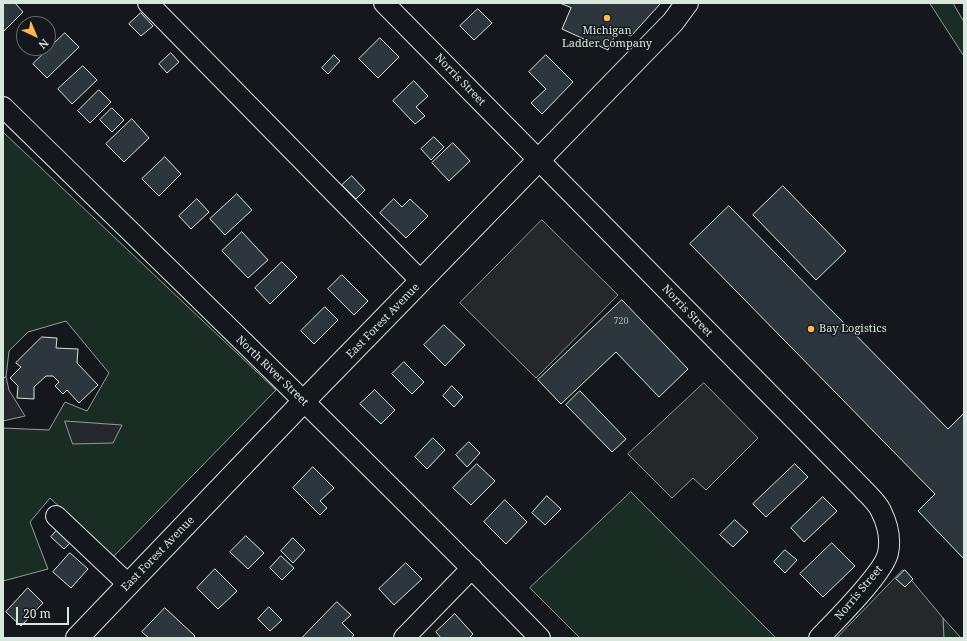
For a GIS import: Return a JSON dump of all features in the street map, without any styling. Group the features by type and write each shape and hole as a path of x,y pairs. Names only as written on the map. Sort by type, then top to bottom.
{"main road":[{"name":"East Forest Avenue","path":"77,638 303,402 674,22 687,3"}],"street":[{"path":"148,3 421,281"},
{"name":"Norris Street","path":"384,3 861,487 880,509 888,532 888,553 884,563 866,587 837,620 818,638"},
{"name":"North River Street","path":"3,107 472,568 540,638"},
{"path":"56,516 129,585"},
{"path":"404,638 472,568"}],"green space":[{"path":"930,3 953,3 964,22 964,56"},
{"path":"3,132 276,390 113,557 50,498 30,522 48,569 3,581 3,428 49,430 65,402 87,411 109,373 66,321 28,332 9,351 6,377 3,379"},
{"path":"631,492 776,638 580,638 530,588"},
{"path":"943,618 961,638 944,638"}],"shaded area":[{"path":"542,220 618,295 536,378 460,303"},
{"path":"6,377 9,390 25,416 3,421 3,379"},
{"path":"704,383 758,438 706,490 693,478 672,498 628,454"},
{"path":"65,421 122,425 113,443 73,444"},
{"path":"903,570 943,618 944,638 837,638"}],"building":[{"path":"3,3 15,3 23,12 19,16 16,16 16,19 3,32"},
{"name":"Michigan Ladder Company","path":"560,3 661,3 631,36 617,31 608,50 562,29 571,8"},
{"path":"478,9 492,23 474,40 460,26"},
{"path":"141,13 153,26 141,36 129,24"},
{"path":"65,33 79,47 47,78 33,64 41,56 56,56 56,42"},
{"path":"380,38 399,57 378,78 359,59"},
{"path":"171,53 179,62 167,73 159,64"},
{"path":"334,55 340,61 328,74 322,68"},
{"path":"546,55 573,82 542,114 531,103 546,89 529,72"},
{"path":"83,66 97,80 72,104 58,89"},
{"path":"414,81 428,96 416,107 425,116 415,124 393,101"},
{"path":"99,90 111,102 90,123 78,111"},
{"path":"112,108 124,120 112,132 100,120"},
{"path":"132,119 149,138 124,162 106,144"},
{"path":"434,137 444,147 431,160 421,149"},
{"path":"453,143 470,161 449,181 432,163"},
{"path":"165,157 181,174 159,196 142,179"},
{"path":"352,176 365,190 356,199 342,185"},
{"path":"783,186 846,251 816,280 753,215"},
{"path":"237,194 252,210 225,235 210,219"},
{"path":"197,199 209,212 191,229 179,216"},
{"path":"394,199 402,207 410,199 428,216 406,238 380,213"},
{"name":"Bay Logistics","path":"729,206 948,429 964,413 964,559 918,511 935,494 690,244"},
{"path":"242,232 268,260 248,278 222,251"},
{"path":"282,262 297,277 270,304 255,288"},
{"path":"342,275 368,301 354,315 328,289"},
{"path":"622,300 688,369 659,397 616,352 561,404 538,380"},
{"path":"325,307 338,320 314,344 301,331"},
{"path":"444,325 465,345 445,366 424,345"},
{"path":"42,337 57,338 56,348 78,349 77,363 98,385 79,403 67,390 63,394 55,386 59,382 53,376 46,376 34,387 34,399 17,398 18,386 10,378 21,367 16,363"},
{"path":"404,362 424,382 412,394 392,374"},
{"path":"452,386 463,397 454,407 443,396"},
{"path":"375,390 395,410 381,424 360,404"},
{"path":"580,391 626,439 612,452 566,405"},
{"path":"433,438 445,450 427,469 415,457"},
{"path":"469,442 480,453 467,467 456,455"},
{"path":"477,464 495,481 471,505 453,488"},
{"path":"795,464 808,477 766,517 753,504"},
{"path":"313,467 334,488 320,501 327,508 320,515 293,488"},
{"path":"547,496 561,509 545,525 532,513"},
{"path":"823,497 837,511 804,542 791,528"},
{"path":"505,500 527,522 506,544 484,522"},
{"path":"735,520 748,532 733,547 720,535"},
{"path":"59,528 72,541 64,549 51,537"},
{"path":"246,536 264,553 248,569 230,552"},
{"path":"293,538 305,550 293,563 281,551"},
{"path":"832,543 855,566 823,597 800,574"},
{"path":"785,550 797,560 785,573 774,562"},
{"path":"70,553 88,569 71,588 53,572"},
{"path":"281,556 294,568 282,580 270,568"},
{"path":"406,563 422,579 394,605 379,589"},
{"path":"215,569 237,591 218,609 197,588"},
{"path":"905,570 913,579 905,587 896,579"},
{"path":"28,588 43,603 21,626 6,612"},
{"path":"337,602 351,615 342,623 354,635 351,638 303,637"},
{"path":"269,607 282,620 270,631 258,619"},
{"path":"165,608 195,636 193,638 149,638 142,632"},
{"path":"455,614 473,634 469,638 441,638 436,632"}],"place":[{"name":"Michigan Ladder Company","path":"607,18"},
{"name":"Bay Logistics","path":"811,329"}]}
